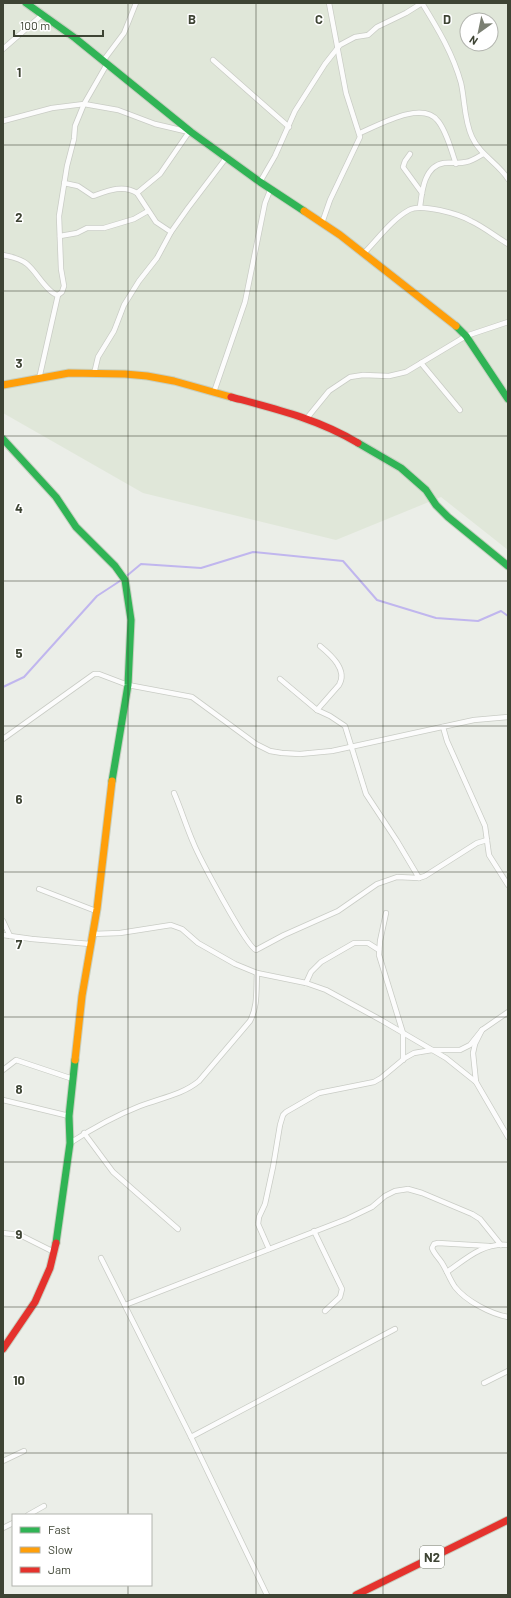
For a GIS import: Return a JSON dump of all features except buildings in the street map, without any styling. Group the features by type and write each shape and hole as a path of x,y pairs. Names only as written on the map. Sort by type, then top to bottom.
{"street":[{"path":"26,3 75,38 190,132 364,253 452,321 466,336 508,399"},
{"path":"39,379 58,296 62,292 64,286 61,269 59,216 64,183 74,139 75,126 105,62 124,33 136,3"},
{"path":"322,223 330,200 360,140 360,133 346,93 336,50 329,3"},
{"path":"260,182 295,112 322,69 340,45 355,37 368,35 377,27 406,13 422,3 453,56 461,85 468,126 472,138 483,154 508,179"},
{"path":"3,49 42,15"},
{"path":"214,60 288,127"},
{"path":"3,121 52,108 84,104 118,110 148,121 190,132"},
{"path":"360,133 408,113 430,114 437,119 442,126 456,164"},
{"path":"137,193 160,174 190,132"},
{"path":"410,154 405,161 404,167 422,193"},
{"path":"420,207 426,178 432,168 443,164 467,162 483,154"},
{"path":"94,374 98,357 114,331 124,304 139,280 162,250 171,232 226,158"},
{"path":"64,183 78,186 93,196 114,189 128,189 137,193 156,222 171,232"},
{"path":"214,392 245,302 265,204 271,188"},
{"path":"364,253 399,217 410,209 420,207 447,213 472,221 508,244"},
{"path":"60,236 77,233 87,228 104,228 134,219 148,211"},
{"path":"3,255 20,259 26,263 50,290 58,296"},
{"path":"307,418 329,392 350,377 363,375 389,376 406,372 466,336 508,322"},
{"path":"421,363 460,410"},
{"path":"3,385 69,374 125,374 147,376 174,381 307,418 340,432 401,468 426,490 436,505 448,518 508,566"},
{"path":"3,439 56,497 76,527 115,566 125,580 131,620 128,684 113,777 96,911 82,996 69,1116 70,1143 57,1240 50,1268 35,1302 3,1349"},
{"path":"317,710 342,680 341,670 332,656 320,646"},
{"path":"3,739 94,674 99,674 128,684 192,697 256,744 270,751 300,754 332,751 474,720 508,717"},
{"path":"280,679 317,710 345,726 366,794 419,878"},
{"path":"443,727 485,826 489,855 508,885"},
{"path":"174,793 193,843 238,926 254,949 260,949 284,935 338,911 377,884 398,877 419,878 425,876 477,843 487,840"},
{"path":"39,889 96,911"},
{"path":"386,913 379,950 402,1033 403,1060"},
{"path":"3,921 10,936"},
{"path":"92,934 120,933 171,925 176,926 182,929 198,943 235,964 257,973 306,983 326,990 446,1058 476,1082 508,1137"},
{"path":"3,935 90,944"},
{"path":"306,983 311,972 321,962 354,943 368,943 379,950"},
{"path":"70,1143 84,1134 139,1106 180,1093 192,1087 199,1081 250,1021 255,1012 257,973"},
{"path":"269,1248 258,1224 258,1220 265,1204 283,1115 290,1109 319,1093 374,1082 414,1053 432,1050 460,1050 470,1045 482,1030 508,1012"},
{"path":"476,1082 473,1053 475,1044 482,1030"},
{"path":"3,1070 16,1060 73,1078"},
{"path":"3,1100 69,1116"},
{"path":"84,1134 113,1172 178,1229"},
{"path":"125,1305 347,1219 372,1207 385,1196 395,1191 408,1189 472,1214 480,1219 501,1245"},
{"path":"314,1231 342,1289 340,1297 325,1311"},
{"path":"3,1233 20,1235 54,1252"},
{"path":"508,1245 489,1246 438,1243 434,1244 432,1248 454,1286 470,1301 496,1314 508,1317"},
{"path":"447,1272 470,1256 489,1246"},
{"path":"101,1258 191,1437 267,1595"},
{"path":"191,1437 395,1329"},
{"path":"484,1383 508,1371"},
{"path":"3,1461 24,1451"},
{"path":"30,1514 44,1506"},
{"name":"N2","path":"356,1595 508,1520"},
{"path":"3,1528 12,1524"}],"shaded area":[{"path":"3,3 508,3 508,550 441,497 336,540 143,493 3,413"}],"waterway":[{"path":"3,687 24,677 97,596 123,579 141,564 201,568 253,552 343,561 377,600 436,618 478,621 501,611 508,616"}],"traffic: fast":[{"path":"26,3 75,38 191,132 260,182 304,211"},
{"path":"456,326 466,336 508,399"},
{"path":"3,439 56,497 76,527 115,566 125,580 131,620 128,685 112,781"},
{"path":"358,443 401,468 426,490 436,505 448,517 508,566"},
{"path":"56,1243 70,1143 69,1116 75,1060"}],"traffic: slow":[{"path":"304,211 340,235 456,326"},
{"path":"3,385 69,373 125,374 174,381 231,397"},
{"path":"75,1060 82,996 97,909 112,781"}],"traffic: jam":[{"path":"231,397 280,410 312,421 328,427 358,443"},
{"path":"3,1349 35,1302 50,1268 56,1243"},
{"path":"356,1595 508,1520"}]}
